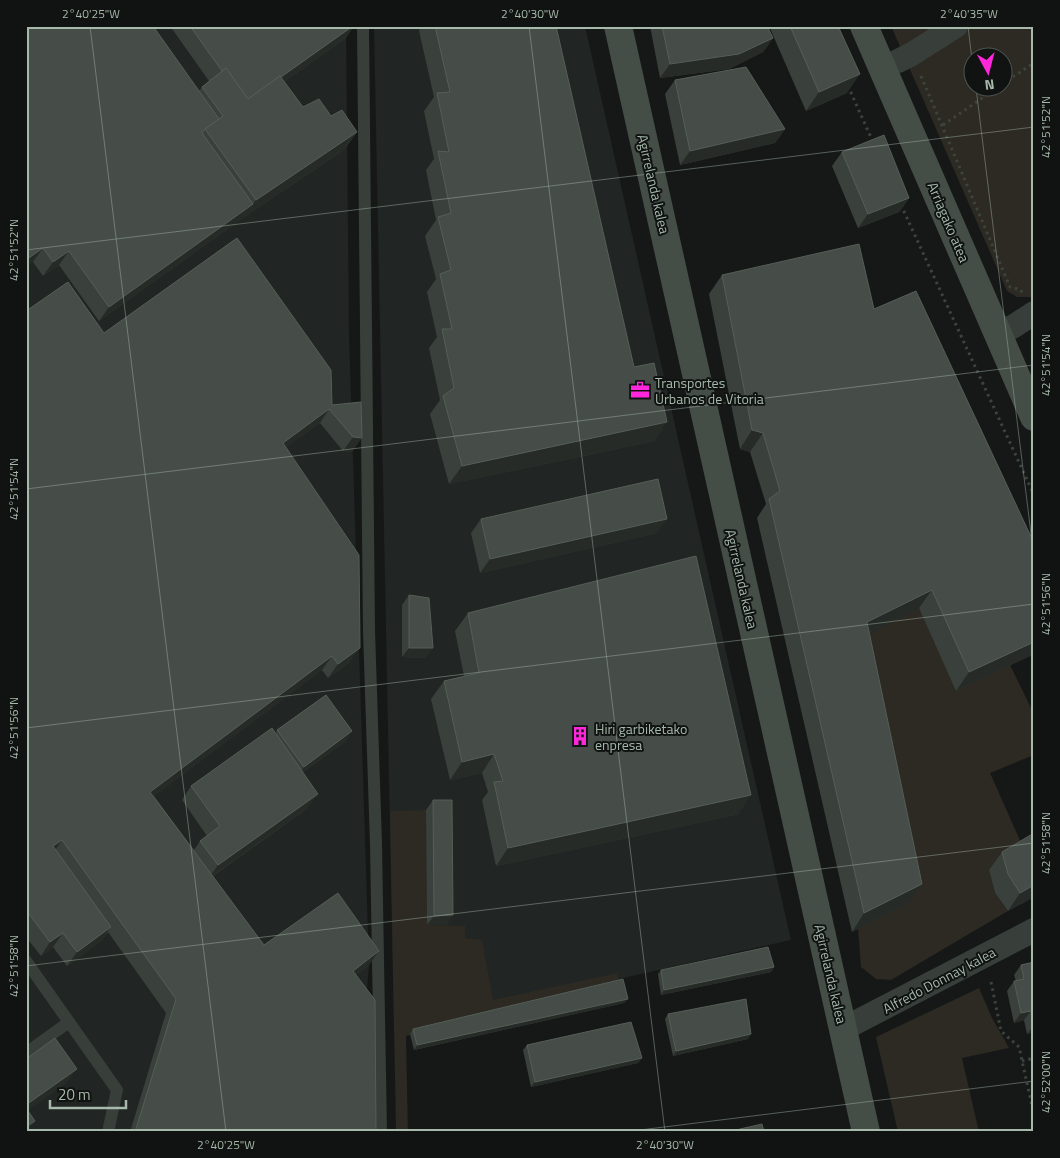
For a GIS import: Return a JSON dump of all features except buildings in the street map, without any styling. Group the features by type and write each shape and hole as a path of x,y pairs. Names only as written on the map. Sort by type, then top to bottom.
{"street":[{"name":"Agirrelanda kalea","path":"618,26 866,1132"},
{"name":"Arriagako atea","path":"864,26 1034,417"},
{"path":"905,57 956,26"},
{"path":"998,334 1030,315"},
{"name":"Alfredo Donnay kalea","path":"843,1028 1034,930"}],"lane":[{"path":"363,26 369,631 376,854 381,1132"},
{"path":"26,961 117,1090 108,1132"},
{"path":"26,1053 68,1022"}],"path":[{"path":"905,57 943,125 1010,287 1021,290 1030,315"},
{"path":"1012,77 1034,63"},
{"path":"844,79 876,151"},
{"path":"943,125 982,98"},
{"path":"900,204 1034,495"},
{"path":"999,977 990,982 1001,1031 1019,1047 1034,1115"},
{"path":"1022,1061 1034,1058"}],"shaded area":[{"path":"26,26 346,26 349,333 369,965 365,1014 366,1132 26,1132"},
{"path":"374,26 585,26 791,940 394,1030"},
{"path":"891,26 1034,26 1034,297 1017,297 1007,291"},
{"path":"919,608 1010,665 1034,714 1034,755 990,773 1023,847 989,870 995,893 1008,911 891,980 876,979 861,967 858,928 909,902 854,641"},
{"path":"426,810 427,925 465,926 465,938 482,940 493,1000 617,973 620,984 406,1036 408,1132 396,1132 390,811"},
{"path":"979,988 992,1018 1009,1048 962,1058 979,1132 898,1132 876,1037"}],"place":[{"name":"Transportes Urbanos de Vitoria","path":"640,390"},
{"name":"Hiri garbiketako enpresa","path":"580,736"}]}
